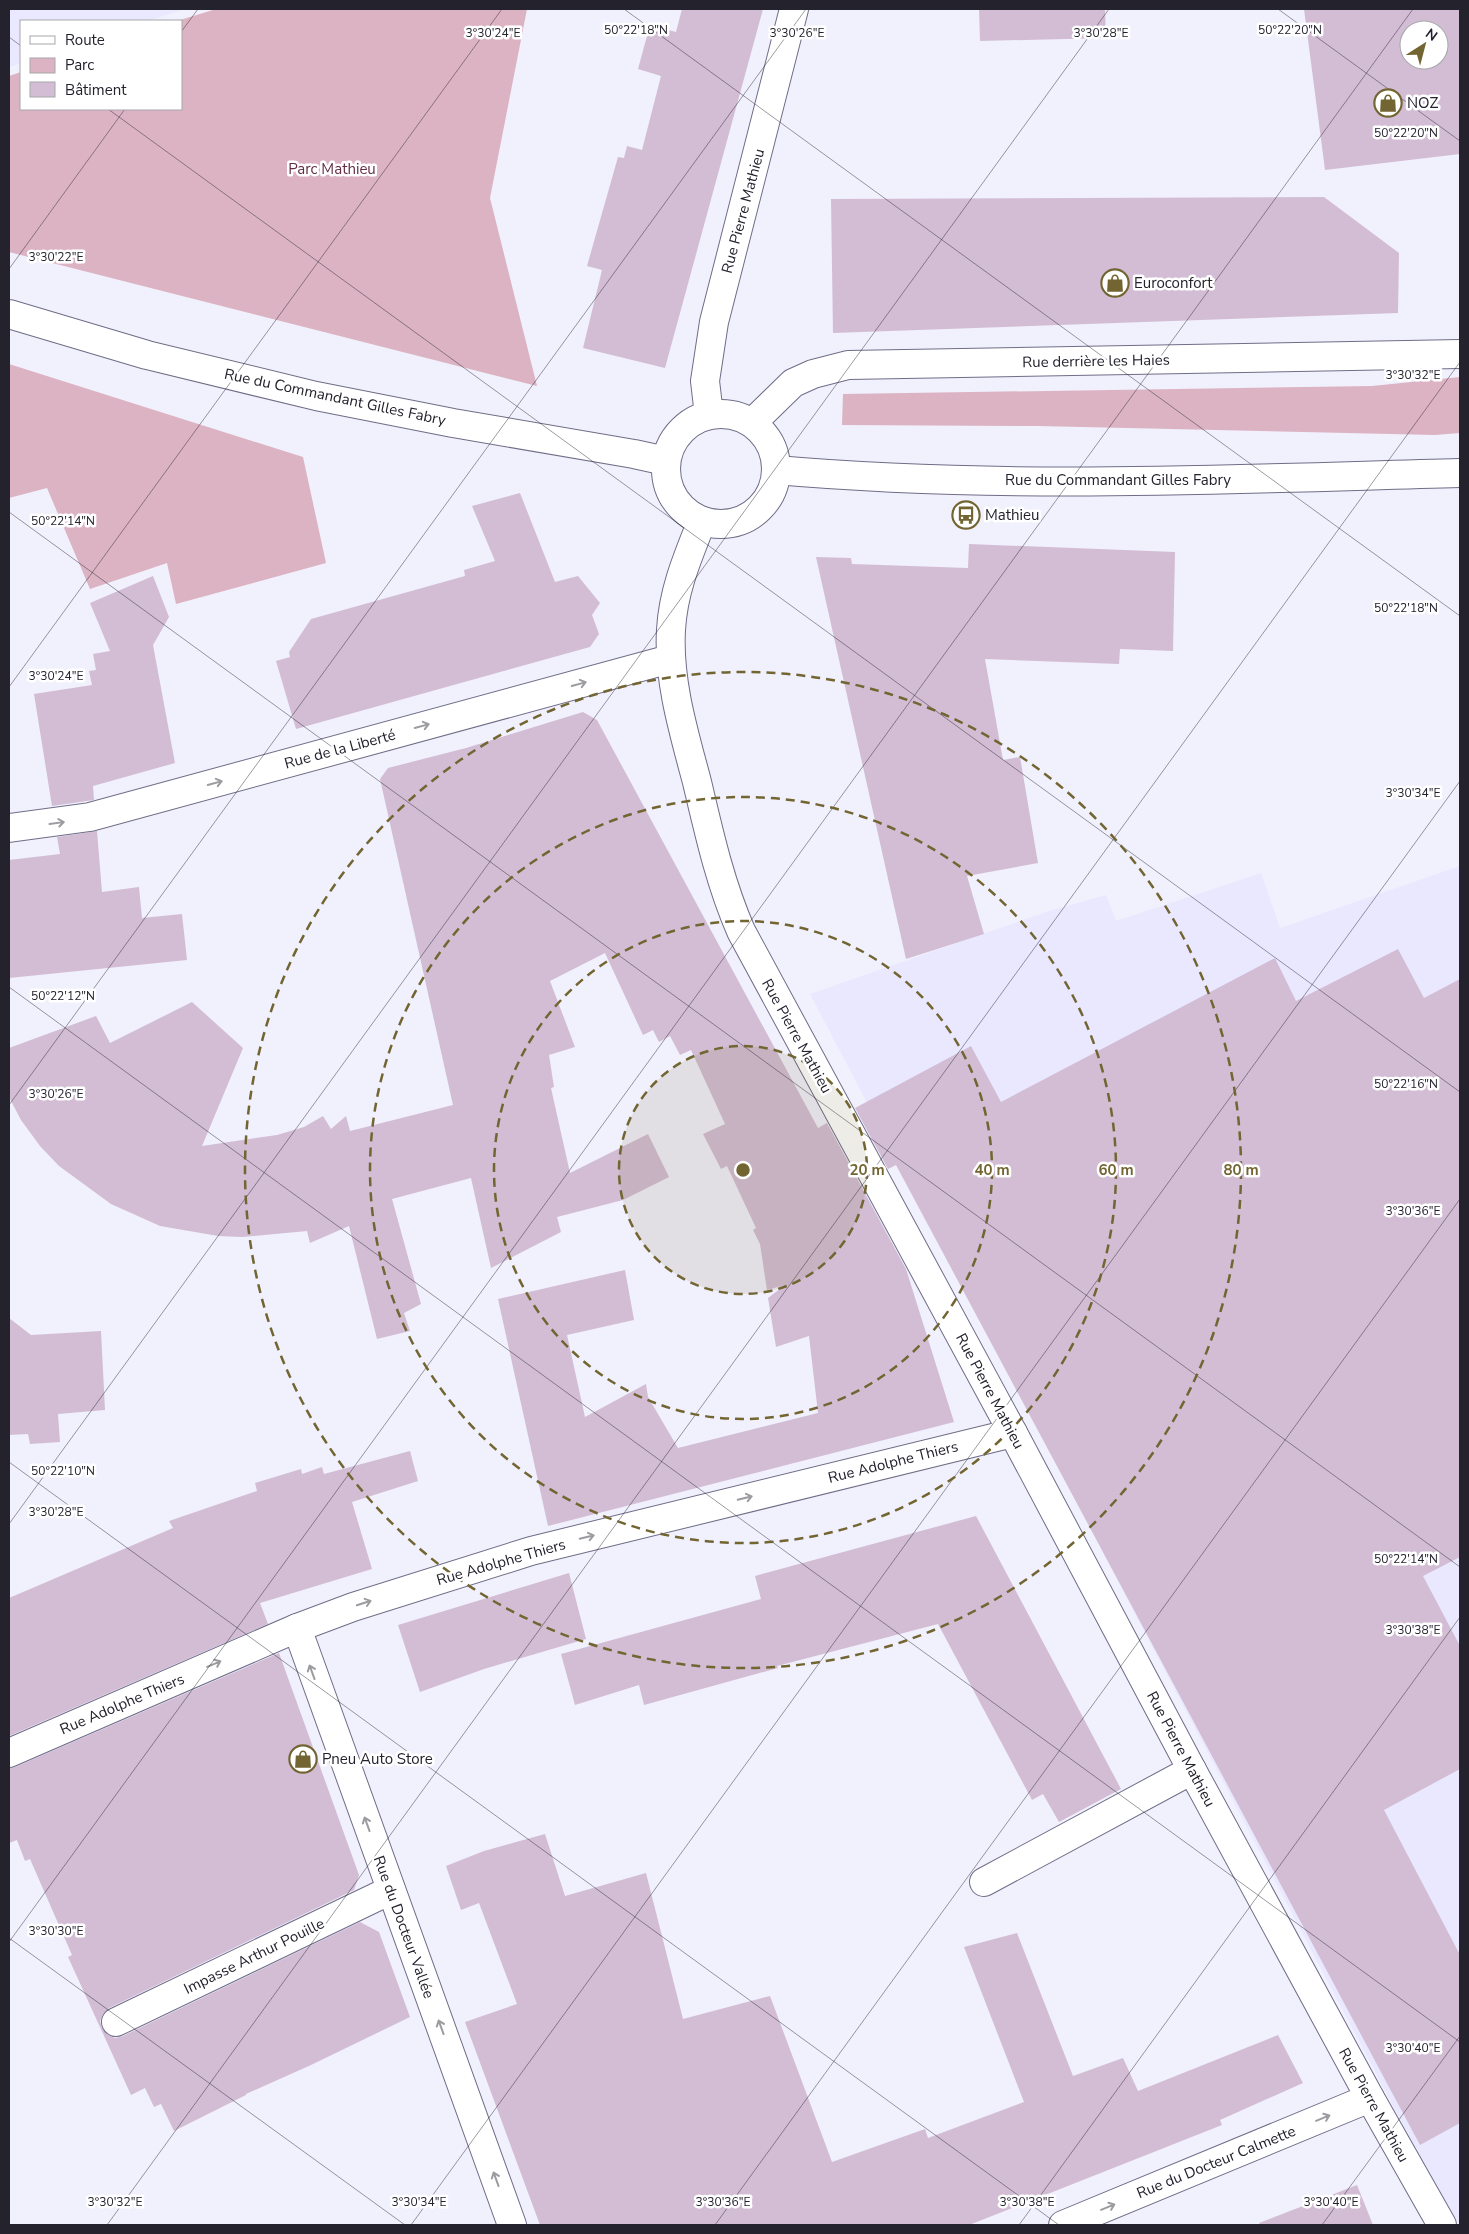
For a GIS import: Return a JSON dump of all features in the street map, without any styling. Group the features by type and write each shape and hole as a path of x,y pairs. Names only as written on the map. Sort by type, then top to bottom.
{"street":[{"name":"Rue Pierre Mathieu","path":"709,415 705,381 714,322 794,9"},
{"name":"Rue du Commandant Gilles Fabry","path":"9,314 147,354 316,396 453,423 666,461"},
{"name":"Rue derrière les Haies","path":"752,423 793,383 813,374 848,365 1460,354"},
{"path":"709,415 731,415 752,423 762,432 773,450 776,470 772,492 763,505 752,515 738,522 724,525 702,521 688,514 673,497 667,484 666,461 670,446 683,429 695,420 709,415"},
{"name":"Rue du Commandant Gilles Fabry","path":"776,470 845,475 1081,482 1460,473"},
{"name":"Rue Pierre Mathieu","path":"702,521 675,596 670,659 686,739 719,872 741,931 1013,1433 1192,1770 1370,2098 1442,2225"},
{"name":"Rue de la Liberté","path":"9,828 90,817 670,659"},
{"name":"Rue Adolphe Thiers","path":"9,1753 297,1628 353,1607 530,1551 1013,1433"},
{"name":"Rue du Docteur Vallée","path":"297,1628 512,2225"},
{"path":"984,1882 1192,1770"},
{"name":"Impasse Arthur Pouille","path":"116,2022 391,1890"},
{"name":"Rue du Docteur Calmette","path":"1063,2225 1370,2098"}],"shaded area":[{"path":"9,9 185,9 150,20 20,20 20,63 9,67"},
{"path":"1460,866 1460,2225 1425,2167 810,994 1049,911 1106,895 1116,921 1261,873 1280,928"}],"green space":[{"name":"Parc Mathieu","path":"216,9 527,9 490,198 537,386 9,252 9,76 20,72 20,110 182,110 182,20 180,20"},
{"path":"9,364 303,457 326,563 176,604 167,563 90,589 47,488 9,498"},
{"path":"1460,377 1460,433 1435,435 1038,426 842,425 843,394 1372,386"}],"building":[{"path":"682,9 763,9 665,368 583,348 602,270 587,266 618,157 624,158 627,146 642,150 661,76 638,69 650,25 676,32"},
{"path":"979,9 1105,9 1106,38 980,41"},
{"name":"NOZ","path":"1304,9 1460,9 1460,154 1325,170"},
{"name":"Euroconfort","path":"1324,197 1399,253 1398,313 833,333 831,199"},
{"path":"520,493 555,582 578,576 600,603 592,615 599,634 590,647 296,729 276,661 290,657 289,652 311,619 465,576 464,570 495,561 472,506"},
{"path":"969,544 1175,552 1173,651 1120,649 1119,664 985,659 1003,760 1020,757 1038,863 967,876 984,934 906,959 816,557 851,558 852,564 968,568"},
{"path":"153,576 169,617 153,645 175,763 93,786 94,800 52,806 34,694 92,685 89,671 96,670 93,654 110,651 90,603"},
{"path":"583,712 597,720 818,1128 827,1123 906,1269 954,1422 548,1526 498,1299 625,1270 634,1320 567,1335 585,1417 646,1384 648,1397 678,1448 818,1413 809,1336 776,1347 768,1298 785,1285 767,1290 760,1244 753,1230 756,1228 727,1166 721,1169 703,1134 725,1124 691,1050 680,1055 670,1036 659,1042 653,1030 643,1035 605,953 550,981 575,1047 549,1055 554,1087 551,1088 570,1173 648,1134 669,1177 623,1200 557,1217 561,1232 491,1268 471,1178 392,1199 421,1304 404,1313 410,1331 377,1339 349,1226 310,1243 307,1231 242,1237 218,1236 160,1226 111,1204 59,1166 40,1146 21,1120 9,1097 9,1048 96,1016 110,1043 192,1002 243,1048 202,1146 277,1135 304,1127 323,1116 331,1129 346,1116 350,1131 453,1105 380,779 388,768 466,748"},
{"path":"97,831 102,892 139,887 142,918 182,914 187,960 9,978 9,860 60,854 57,837"},
{"path":"1398,949 1424,998 1460,979 1460,1557 1423,1576 1460,1646 1460,1769 1384,1810 1460,1955 1460,2123 1420,2145 896,1165 888,1169 855,1108 971,1046 1001,1102 1275,958 1296,1001"},
{"path":"9,1318 31,1335 101,1331 105,1410 58,1414 60,1442 30,1444 28,1434 9,1435"},
{"path":"410,1451 418,1481 352,1502 372,1569 260,1603 268,1624 9,1736 9,1598 173,1528 169,1521 257,1491 255,1483 301,1469 302,1474 322,1467 324,1474"},
{"path":"976,1516 1121,1789 1059,1822 1043,1794 1032,1800 938,1624 777,1666 778,1668 644,1705 639,1685 575,1705 561,1654 761,1599 755,1576"},
{"path":"569,1573 586,1639 484,1669 420,1692 398,1625"},
{"path":"279,1653 359,1875 354,1890 109,2008 103,2014 100,2021 102,2028 108,2035 115,2038 123,2036 360,1922 379,1932 410,2017 246,2094 174,2131 161,2104 154,2107 145,2088 131,2095 68,1957 72,1955 30,1859 25,1861 17,1840 9,1843 9,1768"},
{"path":"545,1834 565,1896 646,1873 683,2019 770,1996 832,2162 925,2129 928,2138 1024,2102 964,1947 1017,1933 1073,2076 1123,2058 1138,2091 1278,2035 1303,2083 1220,2120 1222,2125 969,2225 540,2225 465,2022 517,2004 479,1903 461,1910 446,1866 484,1851"},
{"path":"1357,2185 1373,2225 1260,2225 1259,2223"}],"place":[{"name":"NOZ","path":"1388,103"},
{"name":"Euroconfort","path":"1115,283"},
{"name":"Mathieu","path":"966,515"},
{"name":"Pneu Auto Store","path":"303,1759"}]}
